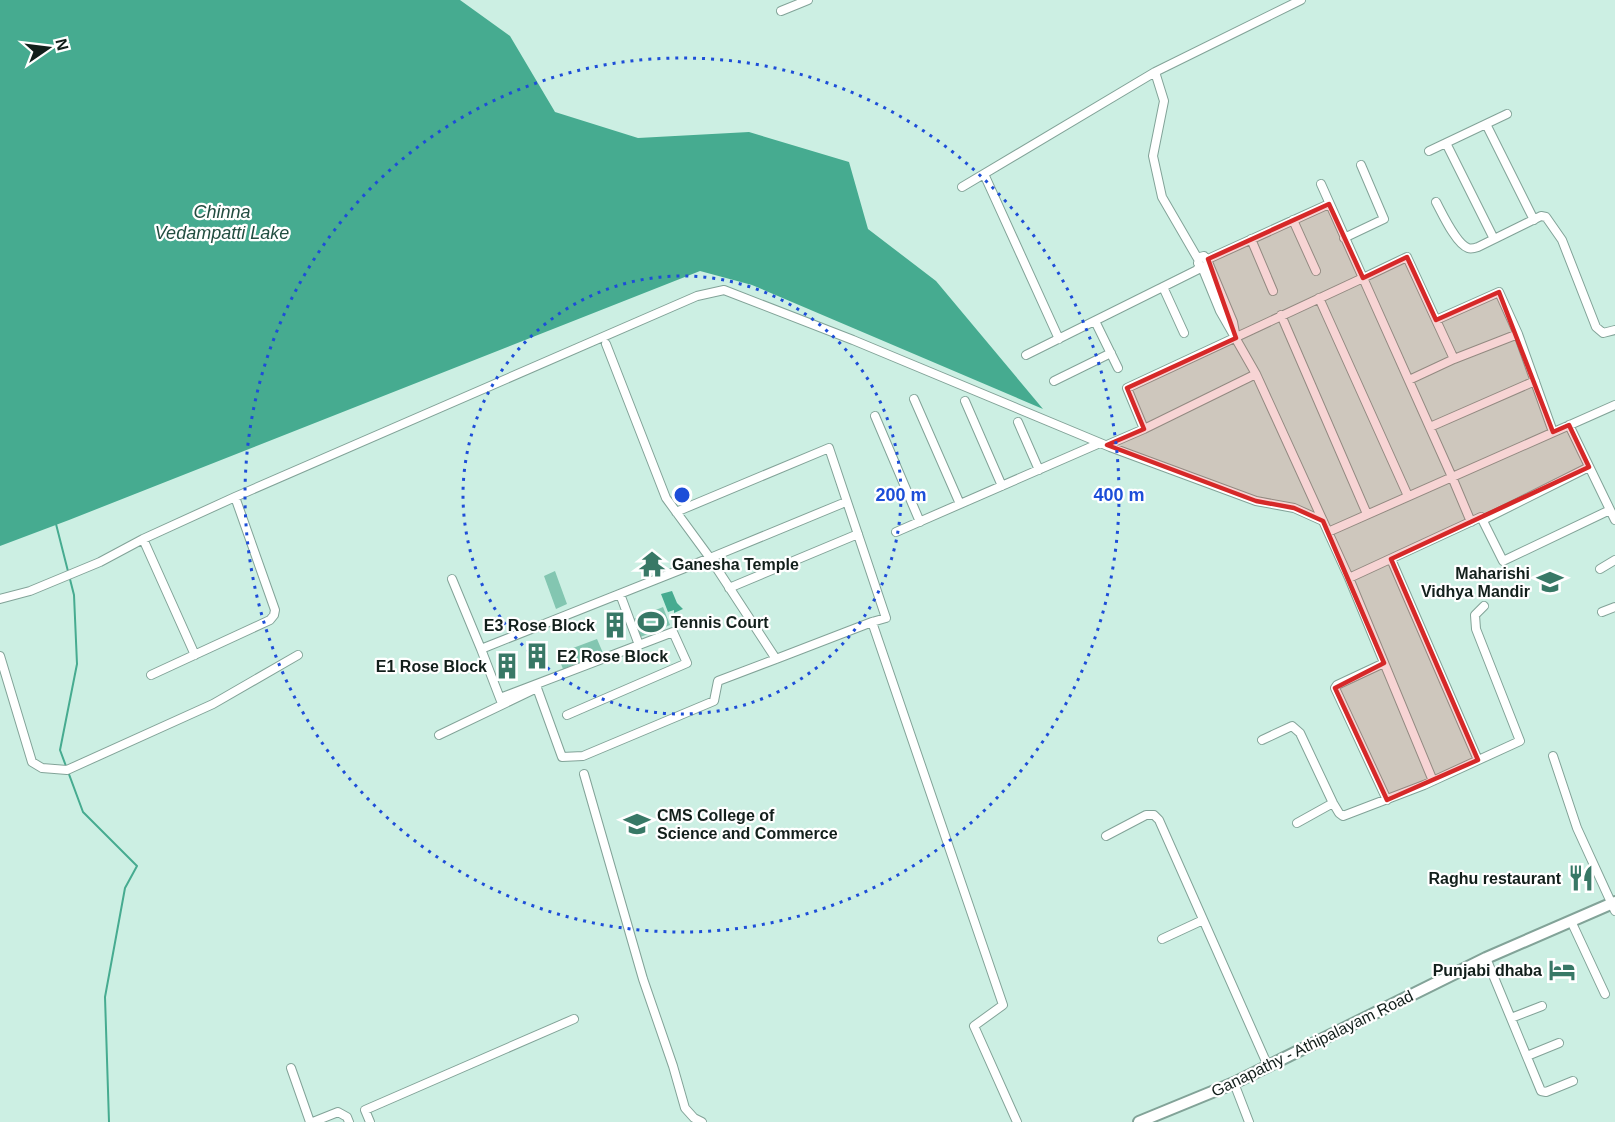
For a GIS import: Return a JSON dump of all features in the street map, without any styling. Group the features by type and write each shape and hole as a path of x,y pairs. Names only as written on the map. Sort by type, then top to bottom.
{"main road":[{"name":"Ganapathy - Athipalayam Road","path":"1138,1122 1234,1083 1486,958 1571,921 1614,906"}],"street":[{"path":"781,11 808,0"},
{"path":"962,187 1155,72 1301,0"},
{"path":"1155,72 1164,101 1153,156 1162,197 1203,262 1233,322 1236,338 1256,374 1349,578 1433,780"},
{"path":"1429,151 1507,114"},
{"path":"1486,124 1534,220"},
{"path":"1446,143 1494,239"},
{"path":"1344,238 1384,219 1361,165"},
{"path":"984,174 1059,339"},
{"path":"1321,184 1471,522"},
{"path":"1436,202 1458,239 1466,247 1478,247 1541,216 1546,217 1562,240 1596,327 1603,333 1615,330"},
{"path":"1026,355 1197,270 1203,262 1329,204"},
{"path":"1293,220 1316,271"},
{"path":"1251,240 1273,291"},
{"path":"1144,429 1127,388 1407,257 1454,360"},
{"path":"1163,287 1184,333"},
{"path":"0,599 30,591 84,569 143,539 234,498 697,296 724,290 853,340 1104,444 1256,501 1294,508 1323,520"},
{"path":"1436,320 1499,292 1518,334 1553,432"},
{"path":"1319,298 1408,496"},
{"path":"1281,315 1367,514"},
{"path":"1095,321 1118,368"},
{"path":"1409,380 1518,334"},
{"path":"606,344 666,498 710,558 776,659"},
{"path":"1054,381 1111,353"},
{"path":"896,532 1039,470 1144,429 1256,374"},
{"path":"1430,427 1534,381"},
{"path":"914,399 960,504"},
{"path":"965,401 1002,486"},
{"path":"1328,532 1615,405"},
{"path":"875,417 920,522"},
{"path":"1018,422 1039,470"},
{"path":"1569,425 1615,520"},
{"path":"501,701 537,688 562,757 583,756 714,701 718,681 886,618 829,448 676,512"},
{"path":"1483,520 1589,467"},
{"path":"151,675 270,620 274,615 275,610 234,498"},
{"path":"481,649 841,504"},
{"path":"1349,578 1481,517 1503,561 1610,510"},
{"path":"729,588 858,534"},
{"path":"143,539 195,654"},
{"path":"1391,559 1478,760"},
{"path":"1600,569 1615,560"},
{"path":"452,579 501,701"},
{"path":"620,594 639,645"},
{"path":"1262,740 1292,726 1300,733 1333,803 1343,816 1387,800 1520,741 1476,629 1475,615 1484,606"},
{"path":"1602,612 1615,607"},
{"path":"873,622 1003,1005 974,1026 1017,1122"},
{"path":"439,735 501,701 673,632 687,663 567,715"},
{"path":"0,656 32,762 42,768 67,770 213,704 298,655"},
{"path":"1384,663 1335,688 1387,800"},
{"path":"1553,756 1577,828 1614,906"},
{"path":"584,774 643,979 685,1108 694,1118 702,1122"},
{"path":"1297,823 1333,803"},
{"path":"1106,836 1146,815 1154,815 1159,820 1268,1066"},
{"path":"1162,939 1203,920"},
{"path":"1571,921 1605,993"},
{"path":"1486,958 1541,1091 1546,1092 1573,1081"},
{"path":"1511,1018 1542,1006"},
{"path":"370,1122 365,1110 574,1018"},
{"path":"1527,1056 1558,1043"},
{"path":"291,1068 312,1122 338,1112 347,1117 349,1122"},
{"path":"1234,1083 1250,1122"}],"highlighted area":[{"path":"1329,204 1363,278 1407,257 1436,320 1499,292 1553,432 1569,425 1589,467 1391,559 1478,760 1387,800 1335,688 1384,663 1323,521 1294,508 1256,501 1107,445 1144,429 1127,388 1236,338 1208,259"}],"shaded area":[{"path":"555,571 567,604 556,609 544,576"},
{"name":"Tennis Court","path":"663,607 670,625 638,638 631,620"},
{"path":"597,639 603,653 563,669 557,654"}],"water":[{"name":"Chinna Vedampatti Lake","path":"0,0 460,0 510,36 555,112 638,138 749,132 849,162 868,229 936,281 1043,409 752,285 700,271 0,546"},
{"path":"672,591 677,603 683,609 674,613 674,610 668,612 661,594"}],"waterway":[{"path":"56,524 74,595 77,664 60,750 83,812 137,866 125,888 105,997 109,1122"}],"place":[{"name":"Ganesha Temple","path":"652,564"},
{"name":"Maharishi Vidhya Mandir","path":"1550,582"},
{"name":"Tennis Court","path":"651,622"},
{"name":"E3 Rose Block","path":"615,625"},
{"name":"E2 Rose Block","path":"537,656"},
{"name":"E1 Rose Block","path":"507,666"},
{"name":"CMS College of Science and Commerce","path":"637,824"},
{"name":"Raghu restaurant","path":"1581,878"},
{"name":"Punjabi dhaba","path":"1562,970"}]}
